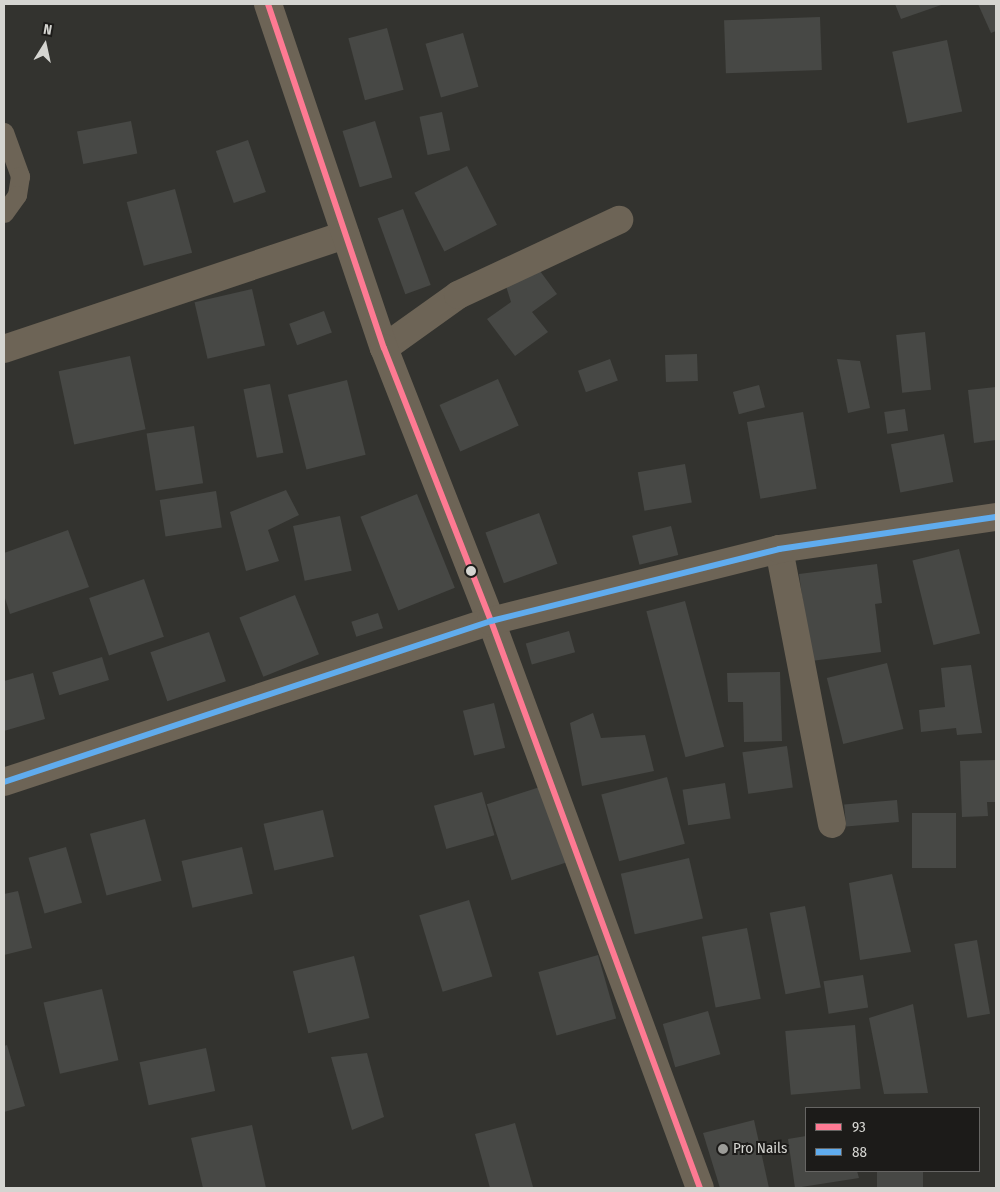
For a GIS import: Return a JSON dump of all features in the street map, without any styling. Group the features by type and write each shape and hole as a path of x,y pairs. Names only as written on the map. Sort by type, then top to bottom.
{"street":[{"path":"268,4 384,348 490,621 700,1188"},
{"path":"384,348 458,295 619,220"},
{"path":"4,348 345,235"},
{"path":"4,782 490,621 779,549 996,517"},
{"path":"779,549 832,824"}],"lane":[{"path":"4,132 20,176 17,196 4,213"}],"building":[{"path":"895,4 944,4 901,19"},
{"path":"978,4 996,4 996,31 991,33"},
{"path":"820,17 822,70 726,73 724,20"},
{"path":"387,28 404,90 365,100 348,38"},
{"path":"463,33 478,87 441,98 426,44"},
{"path":"947,40 962,111 907,123 892,52"},
{"path":"442,112 450,150 428,155 420,117"},
{"path":"131,121 137,153 83,164 77,131"},
{"path":"375,121 392,177 360,187 342,131"},
{"path":"248,140 266,192 234,203 216,151"},
{"path":"467,166 497,225 444,252 414,193"},
{"path":"175,189 192,253 144,266 127,202"},
{"path":"403,209 431,285 405,294 378,218"},
{"path":"537,267 557,294 532,312 548,332 515,356 487,319 511,302 505,283"},
{"path":"252,289 265,346 208,359 195,302"},
{"path":"324,311 332,333 297,345 289,324"},
{"path":"925,332 931,390 902,393 896,335"},
{"path":"697,354 698,381 666,382 665,355"},
{"path":"130,356 146,429 74,445 59,371"},
{"path":"610,359 618,381 586,392 578,371"},
{"path":"837,359 860,361 870,408 848,413"},
{"path":"498,379 519,426 460,452 440,405"},
{"path":"347,380 366,455 306,469 288,395"},
{"path":"270,384 283,453 257,458 243,389"},
{"path":"759,385 765,407 739,414 733,392"},
{"path":"996,387 996,440 974,443 968,390"},
{"path":"905,409 908,431 887,434 884,412"},
{"path":"803,412 817,489 760,499 747,422"},
{"path":"194,426 203,483 156,491 147,434"},
{"path":"944,434 953,482 900,492 891,444"},
{"path":"685,464 692,502 645,511 638,472"},
{"path":"286,490 299,515 268,530 279,561 246,571 230,512"},
{"path":"216,491 222,528 165,536 160,500"},
{"path":"417,494 455,588 398,610 360,517"},
{"path":"539,513 557,564 504,583 485,532"},
{"path":"340,516 352,571 305,581 293,526"},
{"path":"671,526 678,555 639,565 632,536"},
{"path":"68,530 89,587 10,614 4,595 4,553"},
{"path":"959,549 980,633 933,645 912,561"},
{"path":"877,564 882,603 875,604 881,652 811,661 799,574"},
{"path":"144,579 164,637 109,656 89,598"},
{"path":"295,595 319,654 263,677 239,617"},
{"path":"685,601 724,747 685,757 646,611"},
{"path":"378,613 383,628 356,637 351,622"},
{"path":"569,631 575,652 532,665 526,643"},
{"path":"209,632 226,681 167,701 150,652"},
{"path":"102,657 109,680 59,695 52,672"},
{"path":"887,663 903,729 843,744 827,678"},
{"path":"971,665 982,733 957,735 956,728 921,732 919,710 945,707 941,668"},
{"path":"780,672 782,741 744,742 743,702 728,702 727,673"},
{"path":"33,673 45,719 4,731 4,681"},
{"path":"494,703 505,748 474,755 463,711"},
{"path":"593,713 601,738 645,735 654,771 582,786 570,723"},
{"path":"787,746 793,788 748,794 742,752"},
{"path":"996,760 996,802 987,802 988,816 962,817 960,761"},
{"path":"667,777 685,844 619,861 601,795"},
{"path":"725,783 731,819 688,825 683,790"},
{"path":"543,786 568,862 512,880 487,804"},
{"path":"482,792 494,835 446,849 434,806"},
{"path":"897,800 899,822 846,827 844,805"},
{"path":"323,810 334,857 274,870 264,824"},
{"path":"912,813 956,813 956,868 912,868"},
{"path":"145,819 162,881 107,896 90,834"},
{"path":"66,847 82,903 44,914 29,858"},
{"path":"242,847 253,894 192,908 182,861"},
{"path":"689,858 703,918 635,934 621,874"},
{"path":"892,874 911,952 860,960 849,883"},
{"path":"18,891 32,948 4,955 4,894"},
{"path":"469,900 492,977 443,992 419,915"},
{"path":"805,906 821,987 785,994 770,913"},
{"path":"747,928 761,999 716,1007 702,937"},
{"path":"977,940 990,1014 967,1018 954,944"},
{"path":"598,955 616,1018 557,1036 538,972"},
{"path":"354,956 369,1018 308,1033 293,971"},
{"path":"863,975 868,1008 829,1014 823,981"},
{"path":"102,989 118,1060 60,1074 44,1002"},
{"path":"913,1004 928,1093 884,1094 869,1018"},
{"path":"708,1011 720,1054 675,1067 663,1024"},
{"path":"855,1025 861,1089 791,1095 785,1031"},
{"path":"7,1045 25,1106 4,1112 4,1046"},
{"path":"206,1048 215,1091 149,1105 139,1062"},
{"path":"367,1053 384,1117 352,1130 331,1057"},
{"path":"754,1120 769,1188 720,1188 703,1133"},
{"path":"515,1123 533,1187 490,1188 475,1134"},
{"path":"252,1125 266,1188 203,1188 191,1138"},
{"path":"805,1136 805,1172 857,1172 859,1178 795,1188 788,1139"},
{"path":"877,1172 923,1172 923,1188 877,1188"}],"transit line":[{"name":"93","path":"268,4 384,348 491,621 700,1188"},
{"name":"88","path":"4,782 491,621 779,549 996,517"}],"place":[{"name":"Pro Nails","path":"723,1149"}]}
